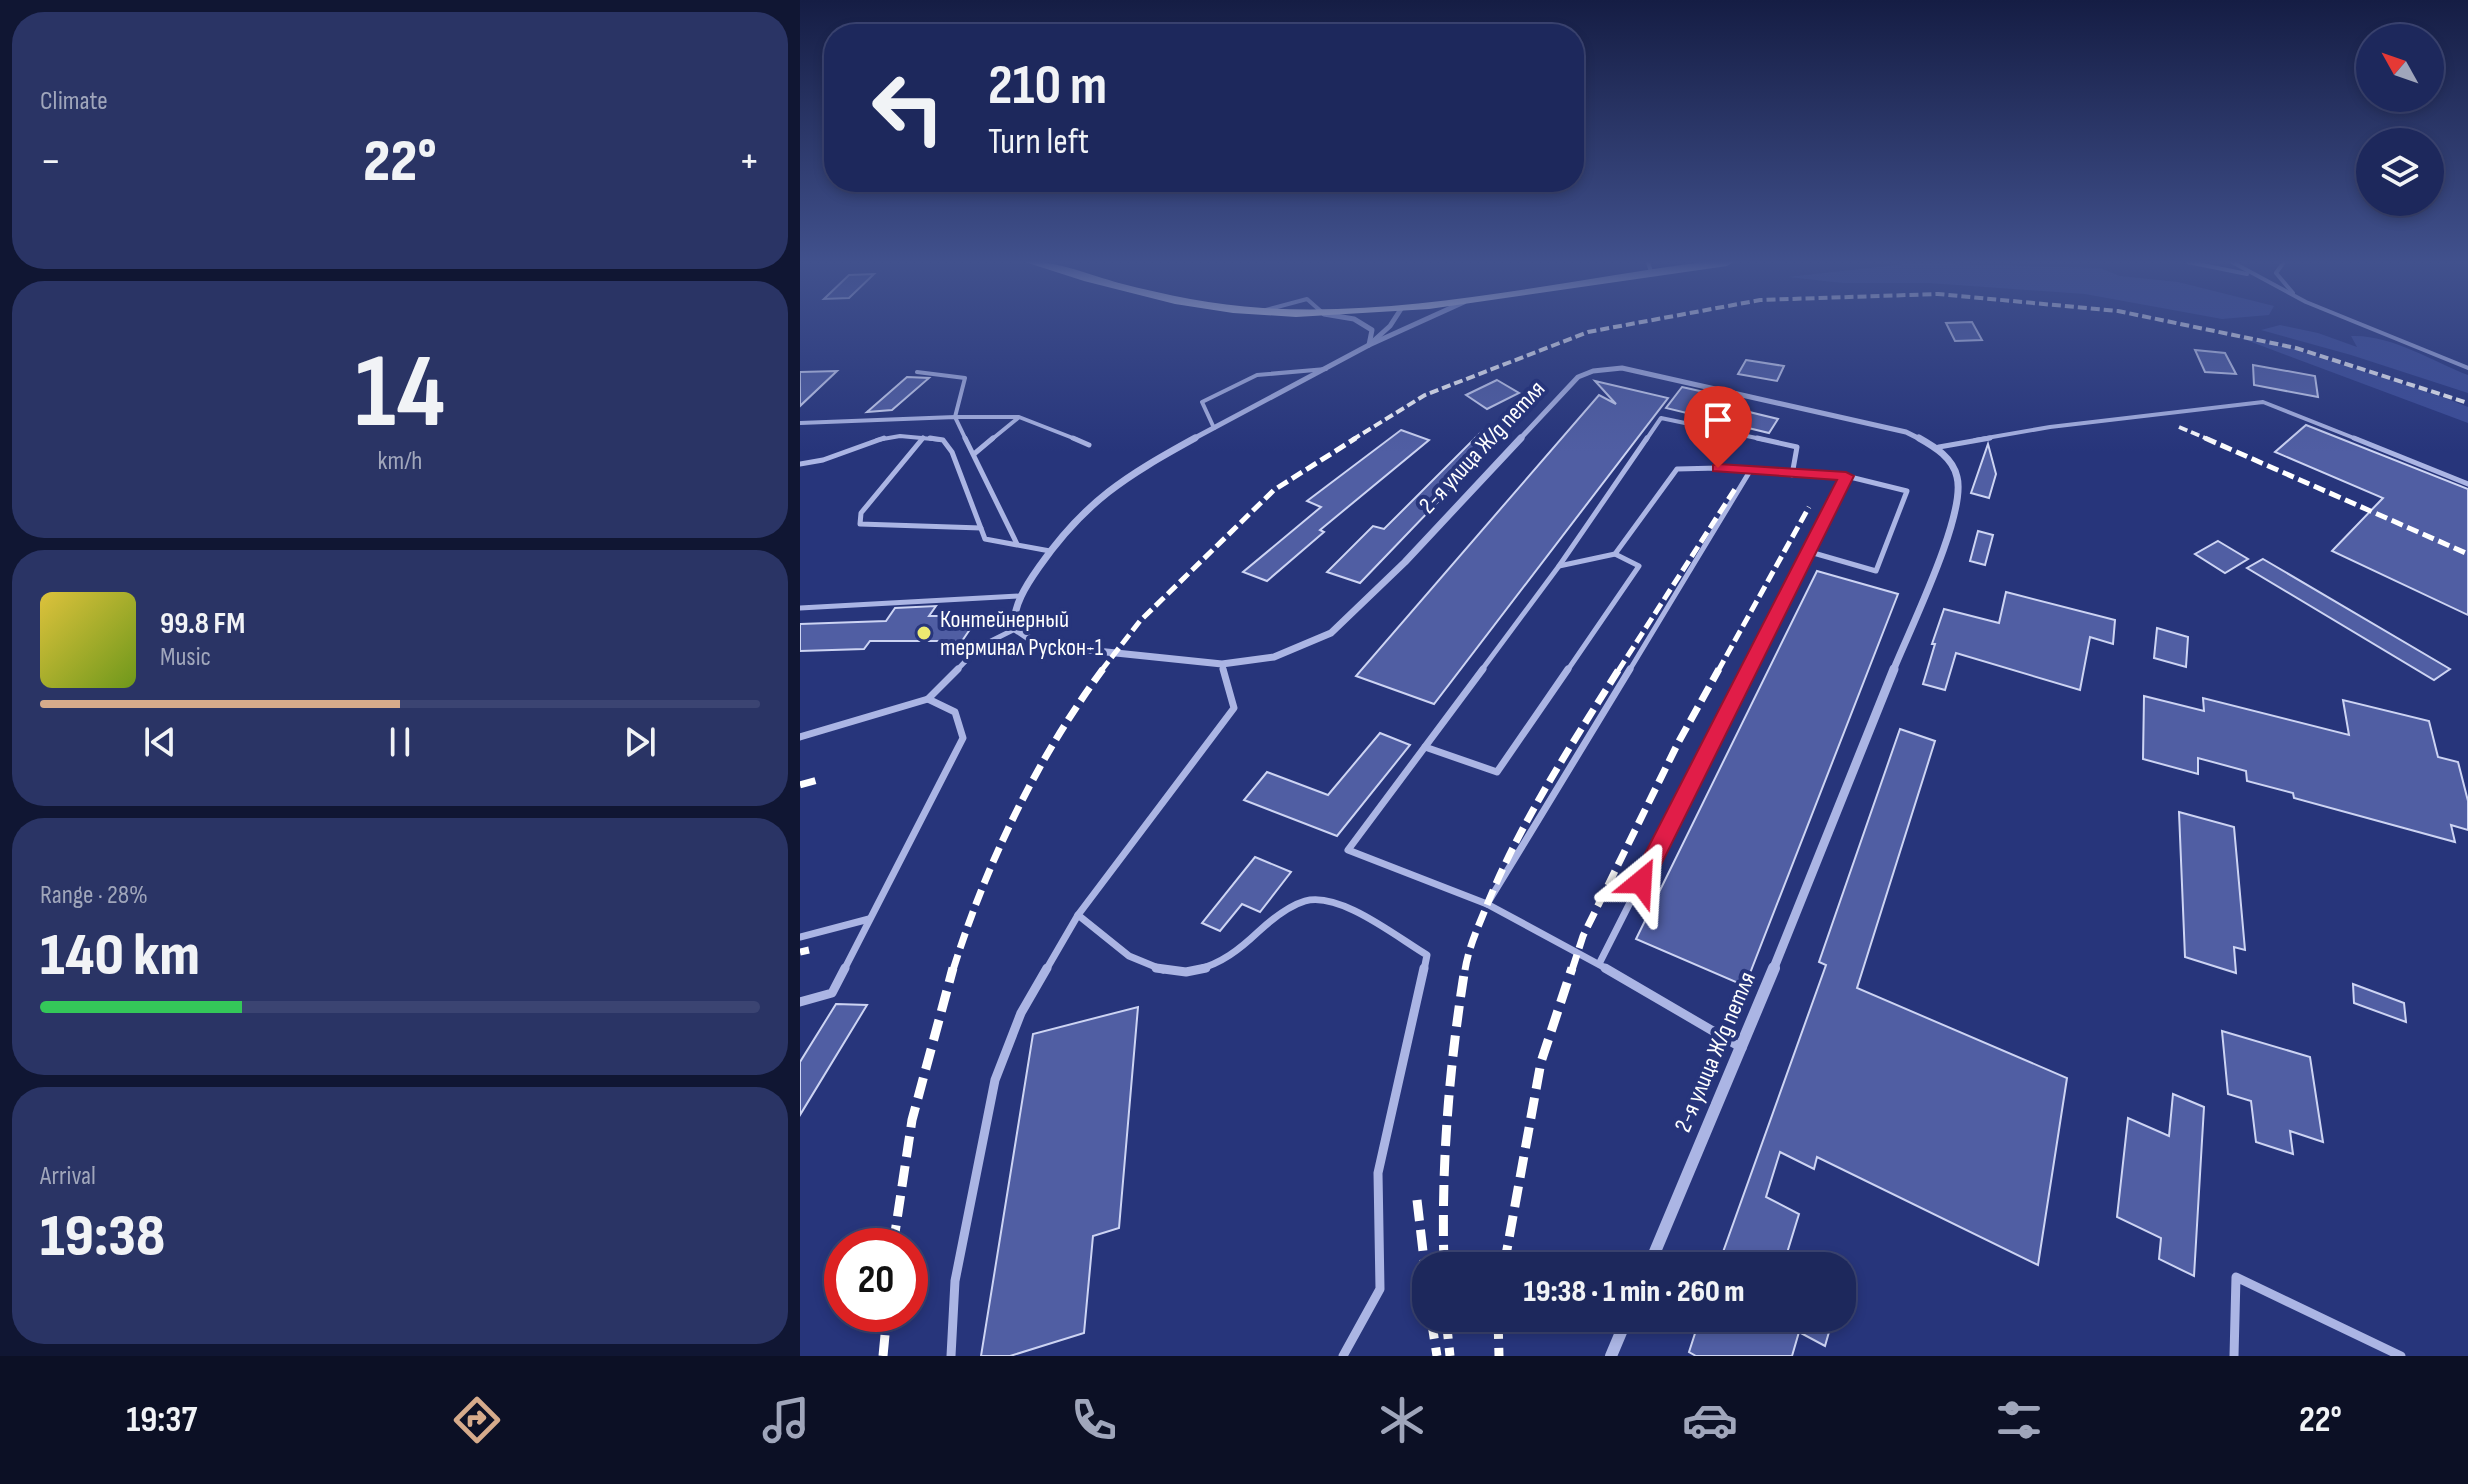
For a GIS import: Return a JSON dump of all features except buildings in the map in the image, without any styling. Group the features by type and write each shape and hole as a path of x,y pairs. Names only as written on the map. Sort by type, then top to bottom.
{"street":[{"path":"1366,325 1372,330 1369,345"},
{"path":"1369,345 1390,325"},
{"path":"1015,629 1013,617 1020,596 1050,551 1088,506 1142,467 1369,345 1413,325"},
{"name":"2-я улица Ж/д петля","path":"1015,629 1039,645 1222,664 1274,657 1331,633 1405,562 1578,377 1593,371 1622,368 1906,432 1939,447 1955,467 1960,500 1742,1048 1655,1252"},
{"path":"1611,1356 1621,1332"}],"lane":[{"path":"2363,325 2468,368"},
{"path":"1214,428 1202,402 1257,375 1329,369"},
{"path":"917,372 965,378 955,417 1017,544"},
{"path":"1939,447 1972,439 2024,435 2050,427 2263,402 2468,484"},
{"path":"974,454 1019,417"},
{"path":"800,423 1019,417 1089,445"},
{"path":"1742,1048 1599,964 1487,904 1348,850 1559,566 1661,418 1797,447 1792,475"},
{"path":"800,464 822,463 885,438 943,440 952,452 985,539 1050,551"},
{"path":"923,438 861,513 860,524 981,528"},
{"path":"1615,554 1677,469 1846,476 1907,491 1876,571 1810,552"},
{"path":"1487,904 1750,471"},
{"path":"1599,964 1846,476"},
{"path":"1425,747 1497,772 1639,566 1615,554 1559,566"},
{"path":"800,608 1020,596"},
{"path":"800,737 928,699 979,647 1015,629"},
{"path":"951,1356 955,1281 995,1080 1021,1013 1078,915 1234,708 1222,664"},
{"path":"800,1002 832,993 963,738 955,712 928,699"},
{"path":"1078,915 1100,936 1143,965 1185,974 1227,958 1274,918 1309,899 1342,905 1427,955 1378,1173 1380,1289 1343,1356"},
{"path":"800,937 869,919"},
{"path":"2234,1356 2236,1277 2401,1356"}],"shaded area":[{"path":"2281,325 2318,333 2357,347 2351,336 2381,339 2468,375 2468,393 2351,355 2261,330"},
{"path":"2238,337 2295,349 2448,399 2468,407 2468,423"}],"railway":[{"path":"1352,440 1425,395 1588,332 1624,325"},
{"path":"2187,325 2296,348 2468,403"},
{"path":"2179,427 2210,440"},
{"path":"1101,671 1140,621 1274,490 1356,438"},
{"path":"2205,438 2468,554"},
{"path":"1618,671 1735,489"},
{"path":"1718,671 1809,507"},
{"path":"953,970 981,890 1016,813 1056,739 1103,669"},
{"path":"1465,970 1479,926 1517,840 1619,669"},
{"path":"1572,970 1583,936 1678,743 1719,669"},
{"path":"800,785 818,780"},
{"path":"800,952 809,950"},
{"path":"896,1228 912,1120 953,968"},
{"path":"1444,1252 1447,1116 1465,968"},
{"path":"1507,1252 1541,1062 1572,968"},
{"path":"1417,1200 1423,1252"},
{"path":"883,1356 885,1332"},
{"path":"1433,1332 1437,1356"},
{"path":"1447,1332 1450,1356"},
{"path":"1498,1332 1499,1356"}],"place":[{"name":"Контейнерный терминал Рускон-1","path":"924,633"}],"route":[{"path":"1641,882 1846,476 1718,468"}]}
